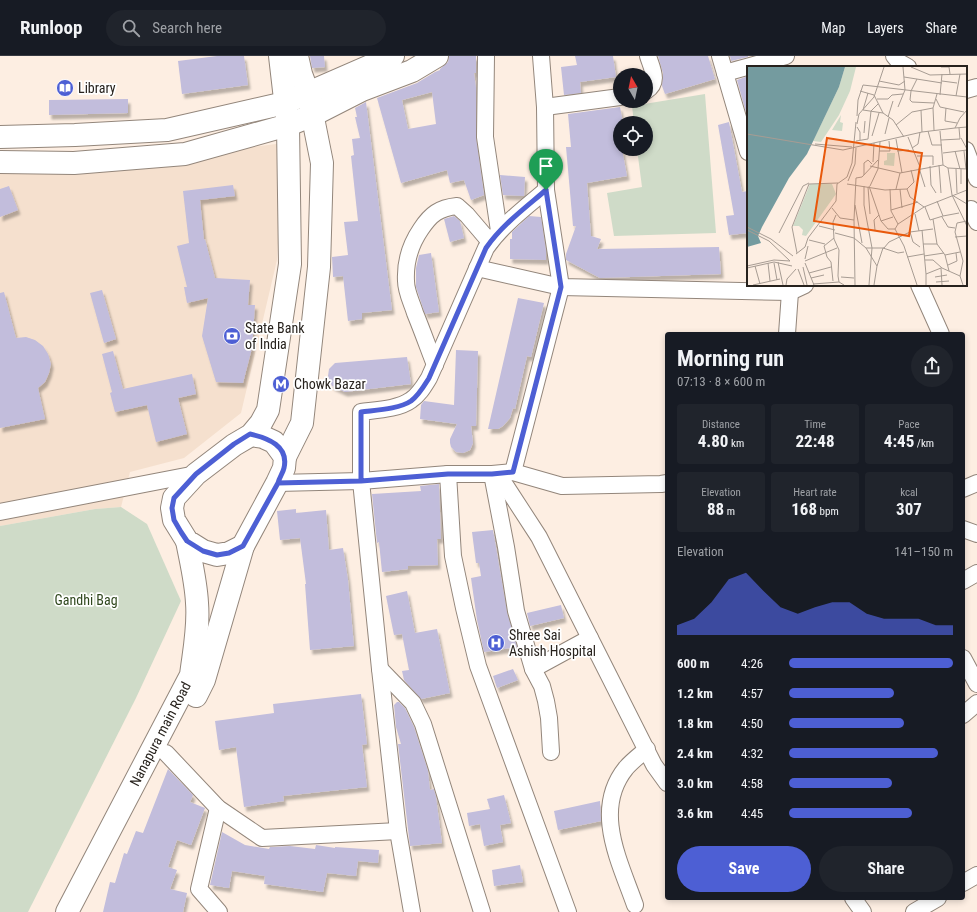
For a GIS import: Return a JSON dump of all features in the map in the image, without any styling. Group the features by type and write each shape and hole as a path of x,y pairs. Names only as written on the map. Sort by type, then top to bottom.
{"main road":[{"path":"243,546 229,553 217,555 203,551 187,541 174,520 172,508 174,498 190,480 234,444 250,434 261,423 268,410 290,264 288,125 280,56"},
{"path":"0,137 167,130 285,103 302,74 394,56"},
{"path":"0,162 74,163 184,154 288,125 313,115 362,90 412,71 436,56"},
{"name":"Nanapura main Road","path":"84,912 204,680 243,546 278,483 284,468 285,457 302,423 319,267 322,163 313,115 302,74"},
{"path":"250,434 263,437 274,442 285,457"},
{"name":"Nanapura main Road","path":"67,912 191,675 196,643 197,604 194,575 187,541"}],"street":[{"path":"486,56 485,136 495,237"},
{"path":"541,56 545,107 546,190 561,287 501,473 506,547 516,611 533,669 542,686 546,701 552,752"},
{"path":"648,56 651,68"},
{"path":"720,56 747,149"},
{"path":"750,66 786,56"},
{"path":"894,56 906,66"},
{"path":"725,73 747,67"},
{"path":"967,90 977,87"},
{"path":"545,107 613,98"},
{"path":"967,153 977,179"},
{"path":"412,912 398,831 380,669 361,481 361,412 400,406 411,401 420,391 429,378 477,268 495,237 546,190"},
{"path":"435,365 408,295 406,282 409,251 424,224 438,210 457,206 495,237"},
{"path":"477,268 561,287 790,292 803,286"},
{"path":"919,286 940,332"},
{"path":"786,332 790,292"},
{"path":"501,473 539,537 654,765 665,781"},
{"path":"278,483 361,481 448,474 501,473 562,486 665,483"},
{"path":"448,474 454,556 464,608 478,666 568,912"},
{"path":"0,512 190,480"},
{"path":"0,519 190,480"},
{"path":"965,488 977,484"},
{"path":"965,530 977,534"},
{"path":"965,580 977,573"},
{"path":"533,669 590,638"},
{"path":"965,662 977,684"},
{"path":"380,669 413,703 423,724 482,912"},
{"path":"965,713 977,703"},
{"path":"635,905 613,844 610,827 609,806 618,780 626,767 647,750"},
{"path":"166,753 218,808 262,838 398,831"},
{"path":"218,808 199,888 219,912"},
{"path":"965,882 977,875"},
{"path":"854,900 863,912"},
{"path":"914,912 935,900"}],"shaded area":[{"path":"284,143 277,260 241,413 184,458 130,472 121,507 95,509 0,526 0,168 78,169"}],"green space":[{"path":"705,94 716,233 614,236 607,193 642,187 638,156 653,156 653,116 633,116 632,108 653,108 653,103"},
{"name":"Gandhi Bag","path":"121,507 147,524 181,601 136,698 28,912 0,912 0,526 95,509"}],"building":[{"path":"217,56 244,56 248,85 182,94 178,61"},
{"path":"310,56 324,56 325,67 312,68"},
{"path":"449,56 476,56 476,73 474,73 476,88 476,137 484,195 471,200 464,180 450,183 447,170 401,183 377,98 417,83 440,70 448,62","holes":["432,92 436,124 408,129 402,100"]},
{"path":"575,56 613,56 615,68 613,68 613,77 580,82 581,93 564,95 561,67 577,65"},
{"path":"658,56 708,56 715,79 665,94 662,86 663,73"},
{"path":"730,56 748,56 748,57 731,61"},
{"path":"747,76 747,116 737,80"},
{"path":"128,99 128,113 49,115 49,100"},
{"path":"366,102 392,310 362,313 362,319 348,321 343,276 333,277 332,257 348,255 344,222 358,221 351,156 354,155 352,139 360,138 355,117 357,117 355,108"},
{"path":"620,108 622,116 613,116 613,156 623,156 627,176 587,183 591,236 601,239 597,249 719,247 721,274 600,278 566,260 566,254 576,226 573,226 566,147 571,147 568,114"},
{"path":"729,122 742,192 747,191 747,233 729,235 726,216 734,215 718,125"},
{"path":"500,175 525,177 524,196 503,195"},
{"path":"233,185 235,196 200,200 204,240 205,239 215,278 250,280 248,305 255,305 252,348 243,383 216,382 202,336 208,298 187,303 184,287 187,287 177,246 189,243 183,191"},
{"path":"9,186 18,210 0,217 0,189"},
{"path":"454,216 460,221 464,238 450,242 444,219"},
{"path":"529,216 541,217 546,260 510,259 510,239 512,239 512,232"},
{"path":"431,253 439,312 425,314 416,287 416,268 419,255"},
{"path":"102,290 116,339 104,343 90,293"},
{"path":"4,292 16,338 26,337 35,340 43,346 48,354 51,364 45,382 38,388 45,419 0,428 0,293"},
{"path":"518,298 544,303 531,357 527,356 515,409 513,408 510,418 503,426 498,429 488,429"},
{"path":"456,350 478,351 476,426 471,426 473,443 470,450 463,453 456,452 451,447 450,443 450,439 457,424 420,419 421,405 424,401 454,405"},
{"path":"113,351 123,389 192,374 196,394 178,398 187,434 156,442 147,405 115,412 110,393 112,392 102,354"},
{"path":"407,357 411,384 345,392 332,386 328,376 329,369 335,363"},
{"path":"439,484 441,539 437,539 438,565 408,566 408,569 382,572 379,542 377,543 372,494 421,491 420,486"},
{"path":"296,509 296,513 326,510 329,550 343,548 348,580 354,646 310,650 306,584 300,538 280,540 277,511"},
{"path":"493,530 507,612 517,647 484,652 477,620 471,578 481,576 479,563 476,563 472,532"},
{"path":"407,591 415,633 437,629 450,693 421,699 404,680 402,671 409,670 402,634 394,635 386,596"},
{"path":"561,605 564,618 530,626 527,613"},
{"path":"513,669 518,680 497,688 493,676"},
{"path":"361,694 367,744 362,745 367,787 283,796 284,801 244,807 236,747 219,750 215,721 274,713 273,704"},
{"path":"397,702 405,708 414,727 428,771 430,790 434,789 442,843 410,846 398,744 401,744 396,727 394,705"},
{"path":"168,769 193,795 190,802 205,808 191,845 177,840 168,867 177,870 170,889 187,893 183,912 103,912 110,882 115,883 124,853 127,854 136,831 143,833"},
{"path":"504,795 511,823 500,825 503,842 484,846 480,824 469,826 467,813 490,809 487,799"},
{"path":"600,801 601,821 558,830 554,811"},
{"path":"222,832 245,845 269,849 270,847 290,846 315,849 316,845 335,848 379,850 378,863 358,861 356,876 327,873 323,892 264,884 265,876 232,871 229,888 210,885"},
{"path":"520,865 523,882 494,886 492,870"}],"place":[{"name":"Library","path":"65,88"},
{"name":"State Bank of India","path":"232,336"},
{"name":"Chowk Bazar","path":"281,384"},
{"name":"Shree Sai Ashish Hospital","path":"496,643"}],"route":[{"path":"546,190 506,224 486,248 429,378 420,391 411,401 400,406 361,412 361,481 278,483 284,468 285,457 274,442 263,437 250,434 234,444 196,474 184,485 174,498 172,508 174,520 187,541 203,551 217,555 229,553 243,546 278,483 319,482 361,481 448,474 492,474 513,472 561,287 546,190"}]}
